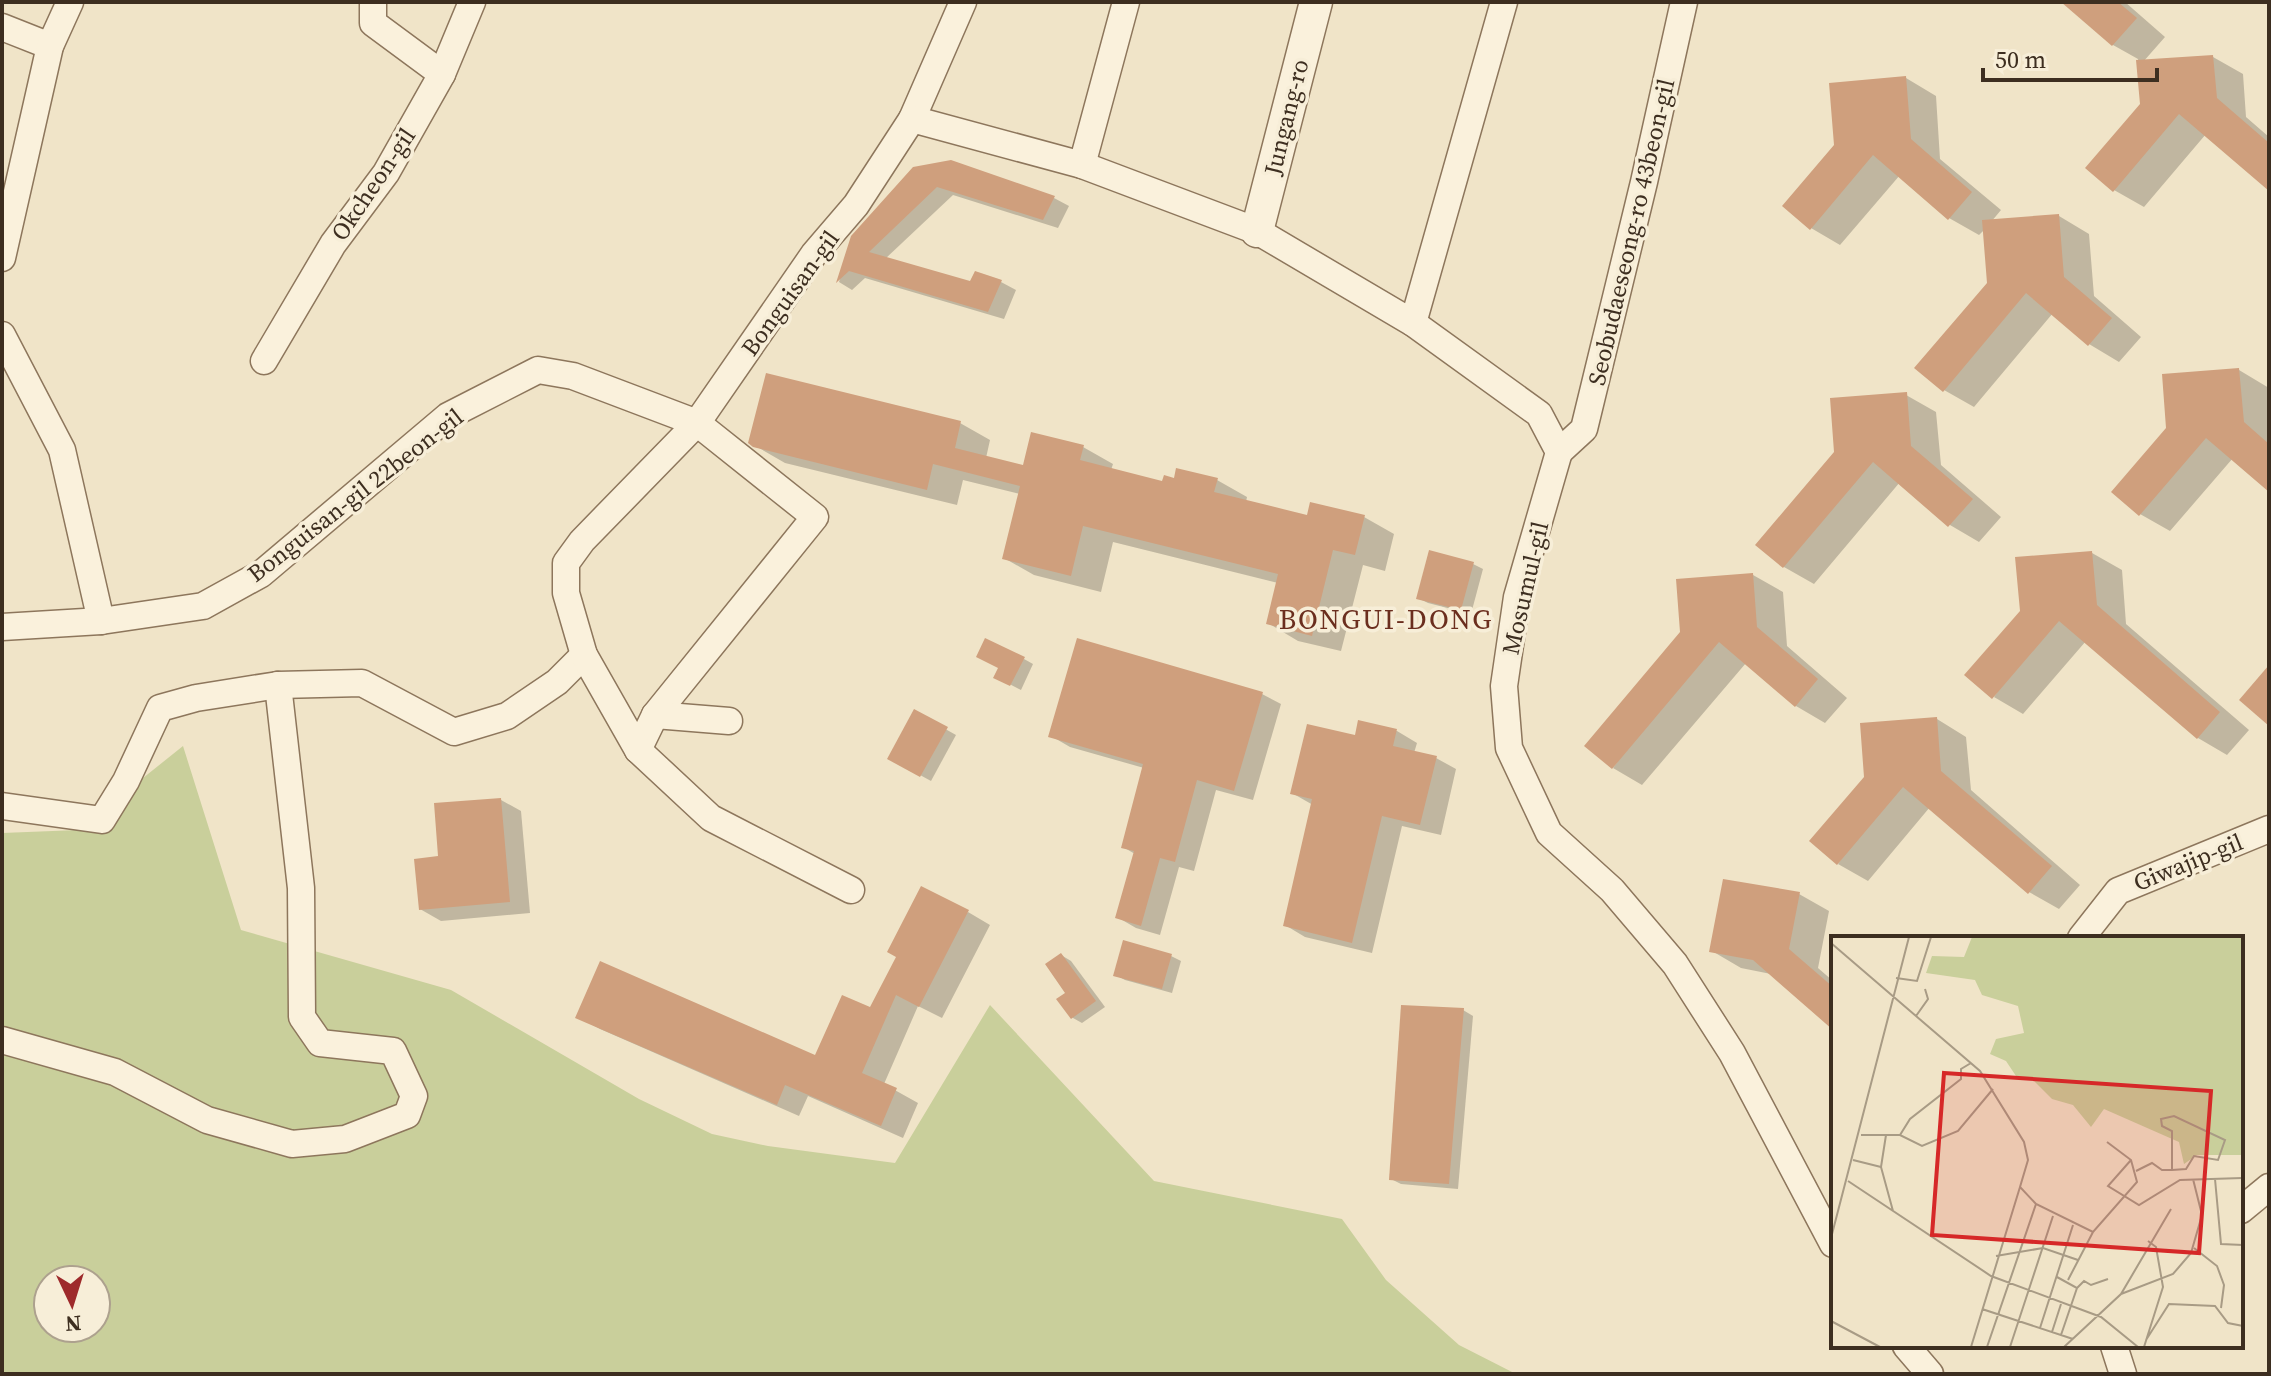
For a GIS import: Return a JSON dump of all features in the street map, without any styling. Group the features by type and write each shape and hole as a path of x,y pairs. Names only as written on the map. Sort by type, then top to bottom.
{"street":[{"path":"2,258 50,46 70,2"},
{"path":"373,2 373,23 442,74"},
{"name":"Okcheon-gil","path":"264,361 333,244 386,173 442,74 472,2"},
{"name":"Bonguisan-gil","path":"851,890 711,818 644,757 584,655 566,593 566,563 582,541 697,423 814,254 856,205 912,119 963,2"},
{"path":"1082,165 1126,2"},
{"name":"Jungang-ro","path":"1257,231 1316,2"},
{"path":"1413,323 1504,2"},
{"name":"Seobudaeseong-ro 43beon-gil","path":"1559,452 1584,429 1684,2"},
{"path":"2,27 50,46"},
{"path":"912,119 1082,165 1257,231 1413,323 1539,414 1559,452"},
{"path":"2,335 62,450 101,621"},
{"name":"Bonguisan-gil 22beon-gil","path":"2,627 101,621 203,606 261,574 448,416 538,370 573,376 697,423 815,517 655,715"},
{"name":"Mosumul-gil","path":"1559,452 1517,597 1504,686 1509,748 1549,833 1612,890 1675,964 1732,1053 1831,1240"},
{"path":"2,806 102,820 126,781 160,708 196,698 278,685 362,683 454,732 507,716 557,682 584,655"},
{"path":"2,1040 115,1072 207,1120 292,1144 345,1139 407,1115 414,1096 393,1051 320,1043 302,1017 301,888 278,685"},
{"path":"644,757 655,715 729,721"},
{"name":"Giwajip-gil","path":"2083,936 2118,891 2269,829"},
{"path":"2243,1208 2269,1187"},
{"path":"1908,1348 1930,1374"},
{"path":"2115,1348 2123,1374"}],"green space":[{"path":"183,746 241,930 451,990 639,1099 712,1134 768,1146 895,1163 990,1005 1154,1181 1342,1219 1386,1280 1459,1345 1516,1374 2,1374 2,833 78,830"}],"building":[{"path":"2061,2 2118,2 2137,18 2112,46"},
{"path":"2213,55 2217,98 2269,143 2269,191 2179,114 2113,192 2085,168 2140,104 2136,60"},
{"path":"1906,76 1911,139 1972,192 1948,220 1873,155 1810,230 1782,206 1834,145 1829,83"},
{"path":"951,160 1055,196 1043,220 937,187 869,252 970,281 975,271 1002,280 988,312 849,271 836,283 851,236 913,167"},
{"path":"2059,214 2064,277 2112,318 2088,346 2026,293 1943,392 1914,368 1987,283 1982,220"},
{"path":"2239,368 2244,422 2269,444 2269,492 2206,438 2139,516 2111,492 2166,428 2162,374"},
{"path":"766,373 961,421 955,448 1023,465 1031,432 1084,445 1080,460 1162,481 1164,475 1174,478 1176,468 1218,478 1214,492 1307,515 1310,502 1365,515 1355,555 1333,550 1312,636 1266,624 1278,574 1083,526 1071,576 1002,559 1020,486 933,464 927,490 753,447 748,443"},
{"path":"1907,392 1911,446 1973,499 1948,527 1873,462 1783,568 1755,545 1834,452 1830,398"},
{"path":"1429,550 1474,562 1461,610 1416,599"},
{"path":"2092,551 2097,605 2220,712 2197,739 2059,621 1992,699 1964,675 2020,611 2015,557"},
{"path":"1753,573 1757,627 1818,679 1795,707 1719,642 1612,769 1584,746 1680,632 1676,579"},
{"path":"985,638 1025,657 1010,686 993,678 998,668 976,657"},
{"path":"1077,638 1263,692 1234,791 1197,780 1175,862 1160,858 1141,926 1115,918 1134,851 1121,848 1143,764 1048,737"},
{"path":"2269,665 2269,726 2239,700"},
{"path":"914,709 948,727 920,777 887,759"},
{"path":"1937,717 1941,771 2052,866 2028,894 1903,787 1837,865 1809,841 1864,777 1860,723"},
{"path":"1358,720 1397,729 1393,746 1437,756 1420,825 1382,816 1352,943 1283,926 1312,799 1290,794 1307,724 1355,735"},
{"path":"501,798 510,902 419,910 414,859 438,856 434,803"},
{"path":"1723,879 1800,892 1789,949 1831,985 1831,1028 1753,960 1709,952"},
{"path":"921,886 969,910 919,1007 896,995 862,1073 897,1088 881,1126 785,1085 777,1105 575,1018 600,961 815,1055 842,995 870,1007 896,957 887,952"},
{"path":"1123,940 1172,954 1162,989 1113,976"},
{"path":"1061,953 1096,1001 1071,1019 1056,999 1065,993 1045,964"},
{"path":"1401,1005 1464,1008 1449,1184 1389,1180"}],"district":[{"name":"BONGUI-DONG","path":"1386,619"}]}
